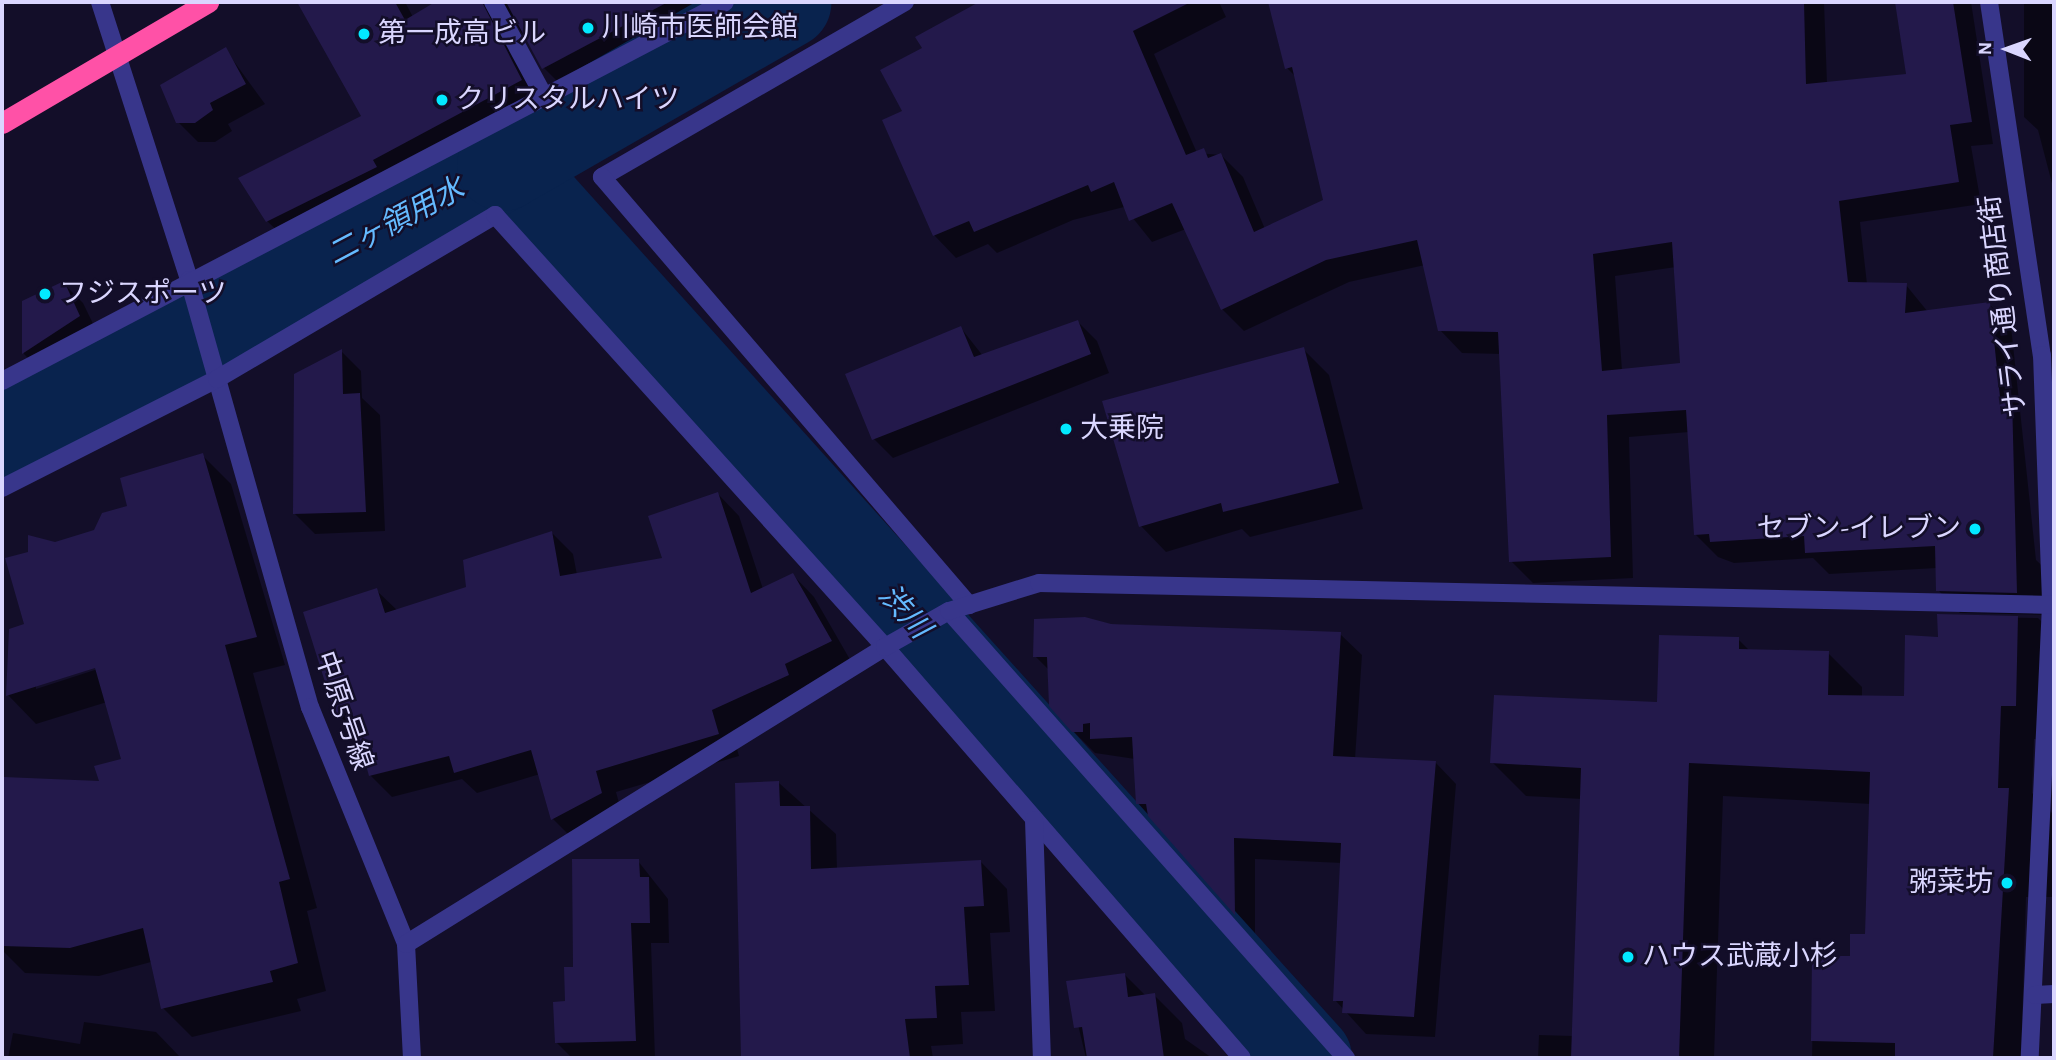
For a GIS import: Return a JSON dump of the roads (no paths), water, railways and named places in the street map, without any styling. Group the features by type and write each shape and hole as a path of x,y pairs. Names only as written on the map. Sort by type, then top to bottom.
{"highway":[{"path":"2,123 208,2"}],"street":[{"name":"中原5号線","path":"100,2 115,56 189,280 310,708 406,944 412,1058"},
{"path":"493,2 545,98"},
{"path":"2,381 189,280 545,98 725,2"},
{"path":"905,2 601,177 969,605"},
{"name":"サライ通り商店街","path":"1989,2 2042,355 2053,605 2030,1058"},
{"path":"8,484 217,379 495,215 885,647 1242,1058"},
{"path":"406,944 885,647 949,611 1039,583 2053,605"},
{"path":"949,611 1346,1058"},
{"path":"1034,820 1042,1058"},
{"path":"2035,995 2054,994"}],"waterway":[{"name":"二ヶ領用水","path":"2,431 502,165 785,2"},
{"name":"渋川","path":"502,165 1306,1058"}],"place":[{"name":"川崎市医師会館","path":"588,28"},
{"name":"第一成高ビル","path":"364,34"},
{"name":"クリスタルハイツ","path":"442,100"},
{"name":"フジスポーツ","path":"45,294"},
{"name":"大乗院","path":"1066,429"},
{"name":"セブン-イレブン","path":"1975,529"},
{"name":"粥菜坊","path":"2007,883"},
{"name":"ハウス武蔵小杉","path":"1628,957"}]}
